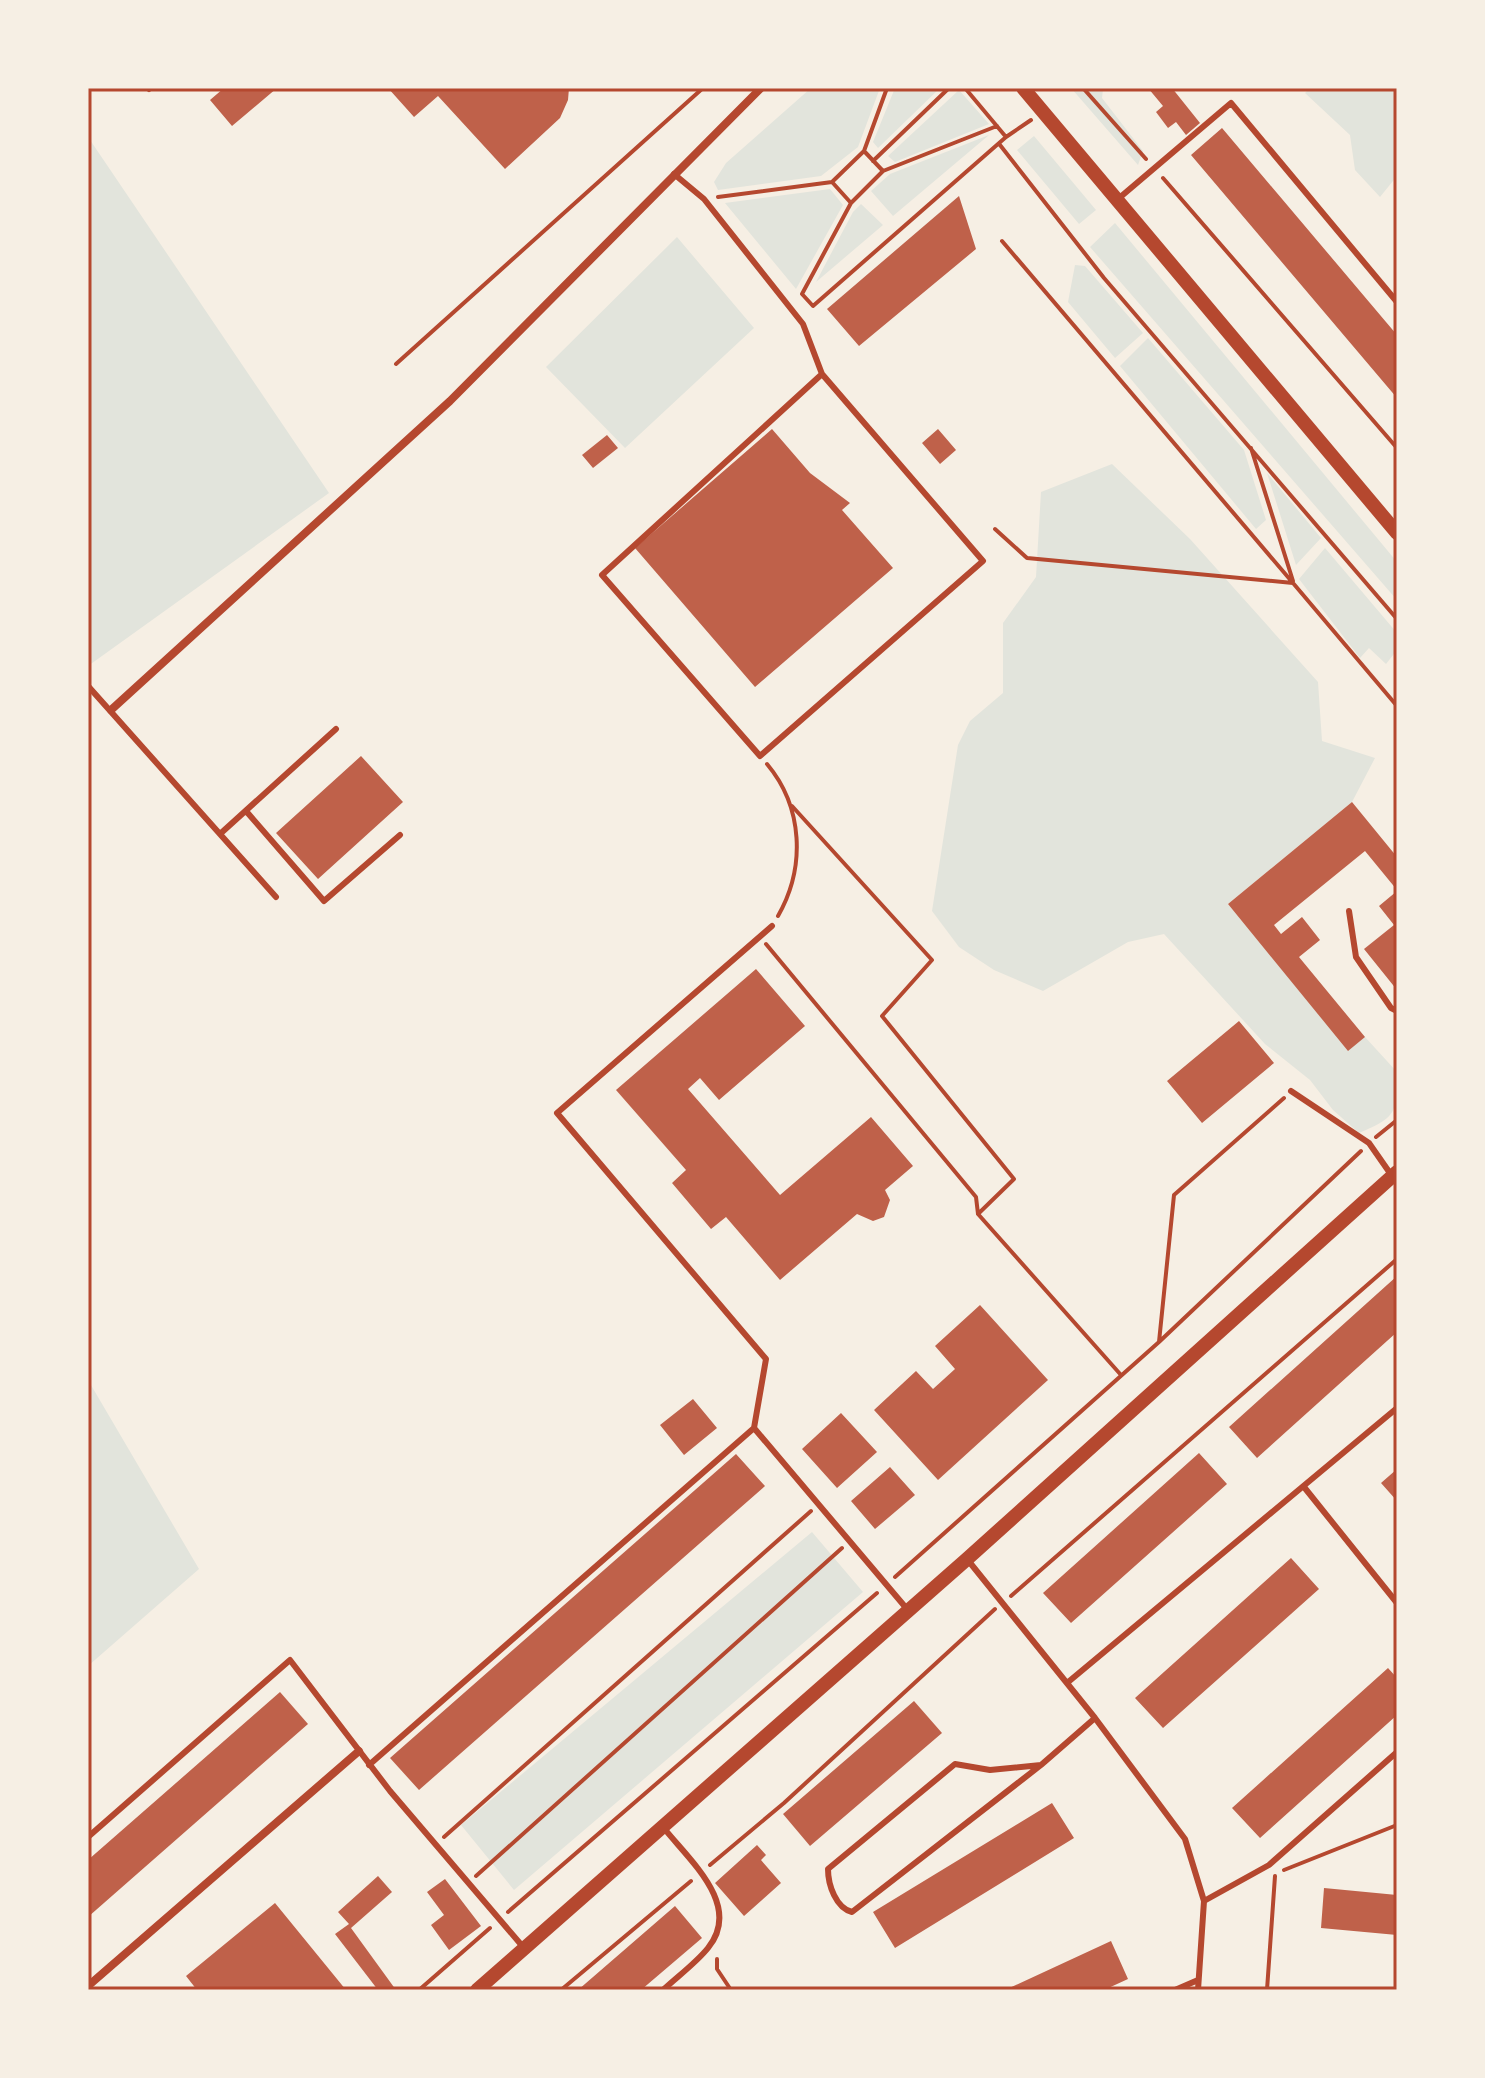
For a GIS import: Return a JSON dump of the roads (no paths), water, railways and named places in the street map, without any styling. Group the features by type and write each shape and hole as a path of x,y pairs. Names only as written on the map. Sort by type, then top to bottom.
{"street":[{"path":"111,710 450,401 761,88"},
{"path":"1023,88 1397,533"},
{"path":"477,1990 967,1559 1395,1174"},
{"path":"88,1986 359,1751"}],"lane":[{"path":"1118,199 1231,103 1397,302"},
{"path":"674,174 704,199 803,324 822,374 983,561 760,756 602,575 822,374"},
{"path":"88,686 276,897"},
{"path":"220,834 336,729"},
{"path":"246,811 324,901 400,835"},
{"path":"1349,911 1356,957 1391,1008 1397,1011"},
{"path":"369,1765 754,1428 766,1359 557,1113 772,926"},
{"path":"1291,1091 1369,1143 1395,1174"},
{"path":"1067,1683 1397,1408"},
{"path":"754,1428 908,1610"},
{"path":"1304,1487 1397,1603"},
{"path":"967,1559 1095,1718 1185,1839 1204,1901 1198,1990"},
{"path":"88,1837 290,1660 369,1765 525,1950"},
{"path":"1041,1765 990,1770 955,1764 828,1869 829,1883 841,1906 852,1912 1041,1765 1095,1718"},
{"path":"1204,1901 1269,1865 1397,1752"},
{"path":"663,1827 719,1898 721,1915 716,1937 707,1949 663,1990"},
{"path":"1175,1990 1198,1980"}]}
